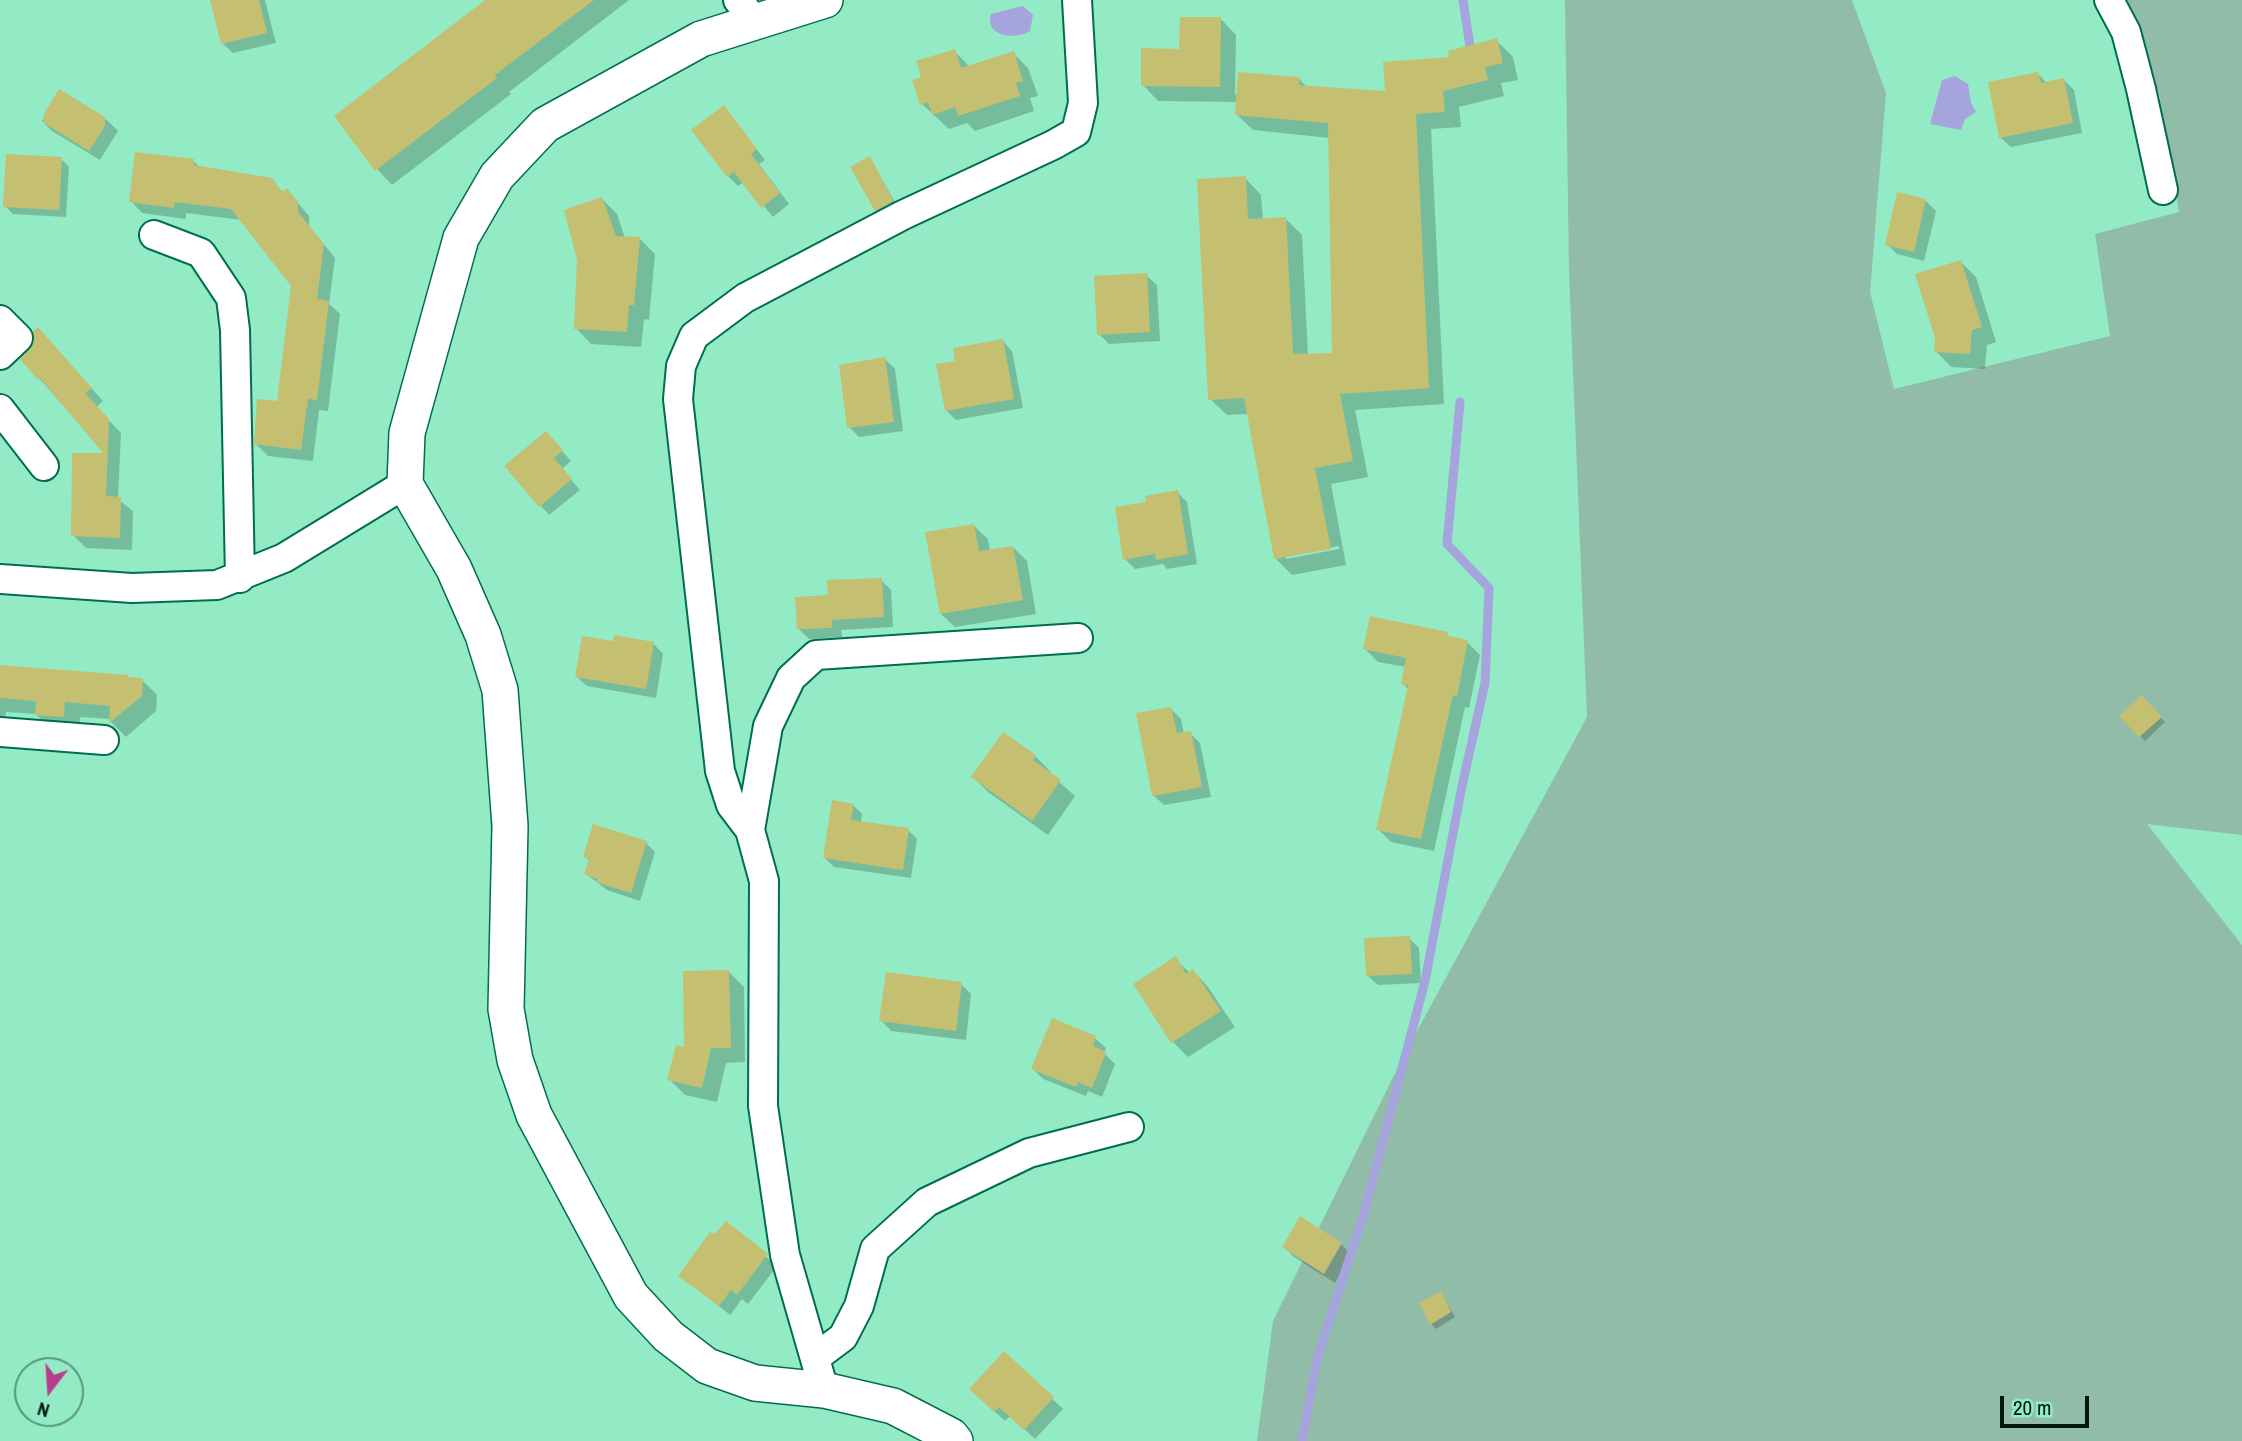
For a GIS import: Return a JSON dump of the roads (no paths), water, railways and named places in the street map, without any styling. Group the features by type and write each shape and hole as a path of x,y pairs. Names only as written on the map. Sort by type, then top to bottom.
{"street":[{"path":"825,0 746,11 702,39 545,125 497,176 461,238 407,433 405,484 454,569 483,635 500,690 510,826 506,1009 515,1060 534,1115 631,1296 668,1336 707,1366 755,1382 820,1374 893,1406 951,1436 955,1441"},
{"path":"820,1374 785,1255 763,1106 764,881 750,830 731,805 720,771 678,399 681,366 694,336 745,298 903,215 1076,132 1083,103 1077,0"},
{"path":"2109,0 2126,32 2162,190"},
{"path":"154,235 201,253 231,298 235,330 240,578"},
{"path":"0,320 18,338 0,355"},
{"path":"0,409 44,466"},
{"path":"0,579 132,588 217,585 240,578 284,558 405,484"},
{"path":"750,830 768,726 790,678 816,655 1078,638"},
{"path":"0,732 104,740"},
{"path":"820,1374 859,1306 875,1249 928,1202 1028,1153 1129,1127"}],"water":[{"path":"1023,6 1033,15 1030,31 1010,36 992,28 991,14"},
{"path":"1955,76 1968,84 1971,103 1976,112 1965,119 1961,130 1930,124 1942,80"}],"waterway":[{"path":"1463,0 1470,46"},
{"path":"1302,1441 1318,1355 1363,1217 1425,981 1462,786 1485,683 1489,588 1447,544 1460,402"}]}
